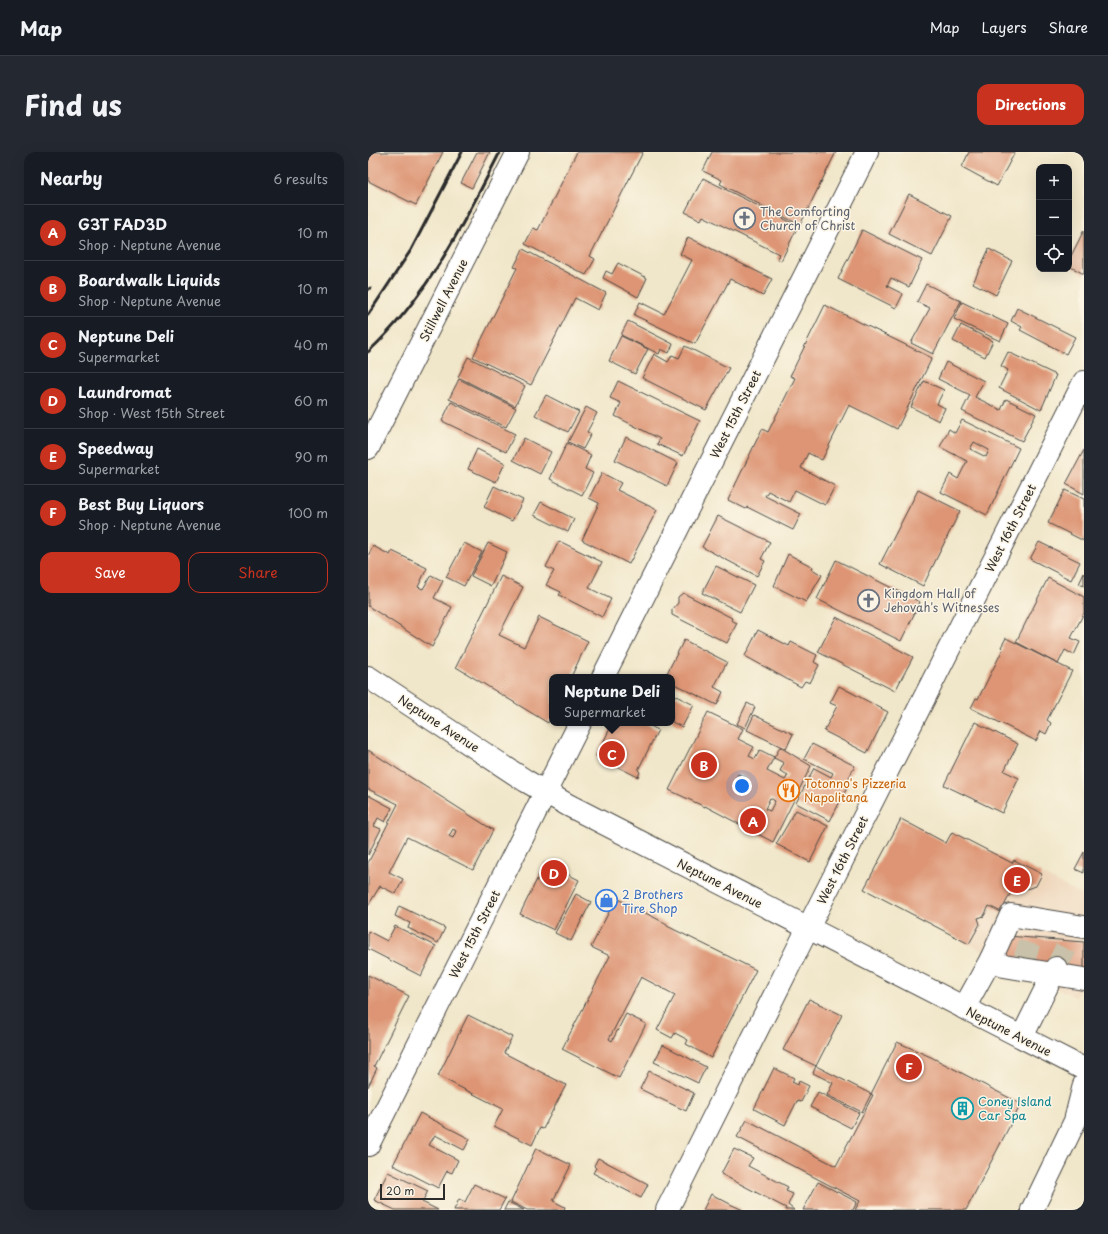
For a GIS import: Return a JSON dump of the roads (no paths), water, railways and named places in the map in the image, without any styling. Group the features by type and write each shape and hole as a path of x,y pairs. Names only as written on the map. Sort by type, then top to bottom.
{"street":[{"name":"Stillwell Avenue","path":"368,448 518,152"},
{"name":"West 15th Street","path":"606,674 867,152"},
{"name":"West 16th Street","path":"667,1210 1084,382"},
{"name":"Neptune Avenue","path":"368,677 545,792 1084,1069"},
{"name":"West 15th Street","path":"368,1145 578,726"},
{"path":"964,1008 991,959 1011,915 1034,928 1077,931"},
{"path":"991,959 1004,966 1022,966 1082,977"},
{"path":"1022,1037 1054,971"},
{"path":"1032,1210 1075,1121 1084,1085"}],"tunnel":[{"path":"1023,964 1031,937"},
{"path":"1056,968 1070,940"}],"railway":[{"path":"368,315 411,250 462,152"},
{"path":"368,352 389,331 426,284 458,232 500,152"}],"place":[{"name":"The Comforting Church of Christ","path":"745,218"},
{"name":"Kingdom Hall of Jehovah's Witnesses","path":"869,600"},
{"name":"Neptune Deli","path":"612,754"},
{"name":"Boardwalk Liquids","path":"704,765"},
{"name":"Totonno's Pizzeria Napolitana","path":"789,790"},
{"name":"G3T FAD3D","path":"753,821"},
{"name":"Laundromat","path":"554,873"},
{"name":"Speedway","path":"1017,880"},
{"name":"2 Brothers Tire Shop","path":"607,901"},
{"name":"Best Buy Liquors","path":"909,1067"},
{"name":"Coney Island Car Spa","path":"963,1108"}]}
